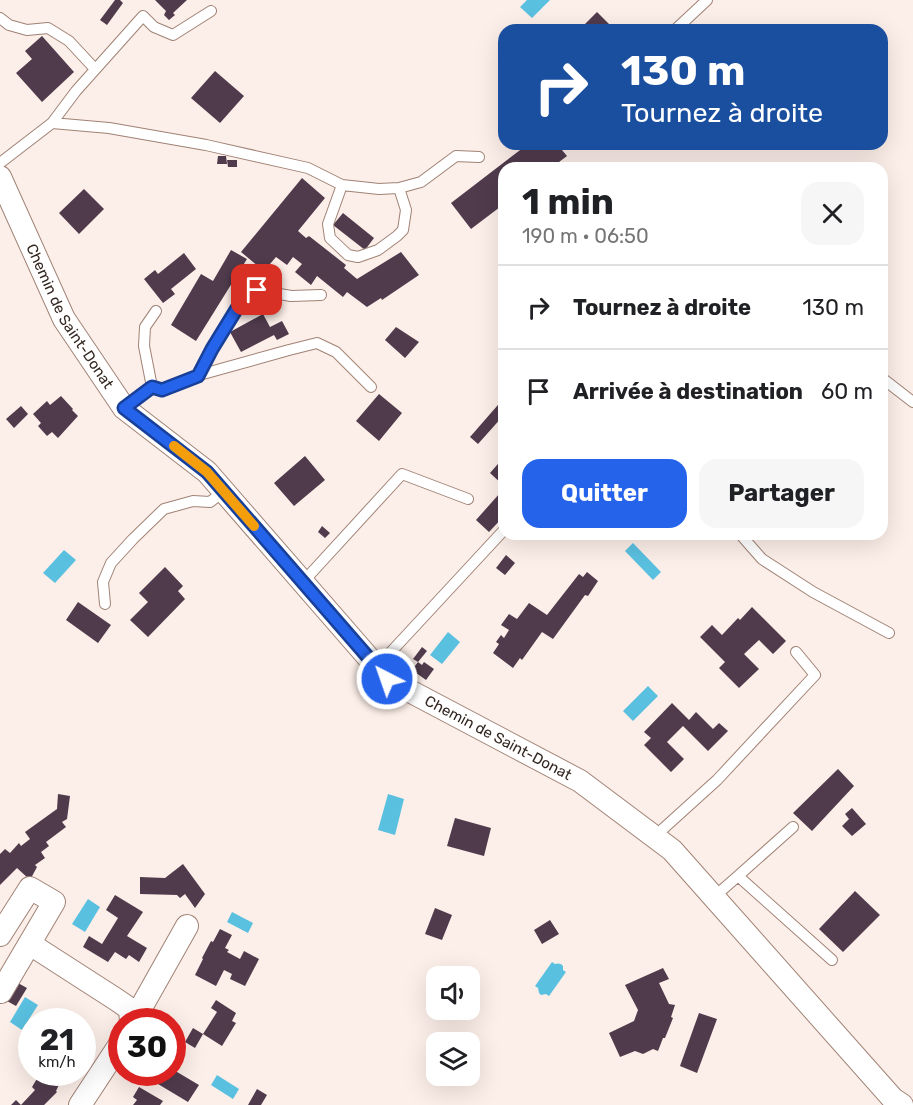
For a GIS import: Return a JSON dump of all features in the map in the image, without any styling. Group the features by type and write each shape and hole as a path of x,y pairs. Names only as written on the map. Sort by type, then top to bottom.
{"street":[{"name":"Chemin de Saint-Donat","path":"0,177 64,320 124,408 207,472 387,679 580,781 672,850 893,1099 902,1105"},
{"path":"0,935 30,888 54,902 0,991"},
{"path":"140,1008 187,926"},
{"path":"30,944 127,1008"},
{"path":"80,1105 108,1062"}],"lane":[{"path":"681,24 707,0"},
{"path":"0,163 52,123 95,69 143,16 154,27 173,35 211,11"},
{"path":"0,18 9,25 27,30 48,28 69,41 95,69"},
{"path":"52,123 110,128 206,145 308,168 342,184 379,189 399,188 421,182 456,156 479,157"},
{"path":"342,184 328,224 330,238 348,255 358,256 378,250 403,230 406,210 399,188"},
{"path":"198,376 239,305 257,290 291,296 321,296"},
{"path":"152,387 144,346 145,327 156,311"},
{"path":"152,387 162,390 198,376 318,343 336,352 371,387"},
{"path":"888,383 913,402"},
{"path":"124,408 152,387"},
{"path":"303,582 402,474 468,500"},
{"path":"105,604 103,582 111,563 164,509 194,501 210,502 224,491"},
{"path":"377,667 498,536"},
{"path":"745,540 762,559 813,592 889,633"},
{"path":"654,837 717,780 815,675 796,652"},
{"path":"714,897 793,827"},
{"path":"738,876 832,960"}],"water":[{"path":"527,0 550,0 532,18 520,7"},
{"path":"633,543 661,572 653,580 625,551"},
{"path":"64,550 76,560 55,583 43,573"},
{"path":"448,632 460,642 442,664 430,655"},
{"path":"648,686 658,696 633,721 623,711"},
{"path":"388,794 404,799 395,835 378,830"},
{"path":"88,899 100,907 85,932 72,924"},
{"path":"232,912 253,923 248,933 227,922"},
{"path":"552,962 561,964 566,972 549,996 541,995 535,986"},
{"path":"25,997 38,1005 36,1008 18,1008"},
{"path":"18,1009 18,1027 10,1022"},
{"path":"217,1075 239,1089 233,1099 211,1085"}],"building":[{"path":"115,0 123,3 107,25 100,20"},
{"path":"155,0 187,0 169,20 164,15 166,11"},
{"path":"597,12 609,24 585,24"},
{"path":"42,36 74,72 42,102 16,73 32,59 25,51"},
{"path":"215,71 244,96 220,123 191,98"},
{"path":"520,150 562,150 567,156 559,162 505,162"},
{"path":"218,156 226,156 227,164 217,164"},
{"path":"227,160 237,160 237,167 228,167"},
{"path":"498,167 498,209 471,229 451,203"},
{"path":"302,178 325,198 298,231 306,238 309,236 346,265 344,268 357,279 401,252 419,275 382,300 381,298 367,307 347,292 343,297 317,276 311,285 295,272 302,264 293,257 287,265 276,257 264,271 241,252"},
{"path":"84,189 104,209 79,234 59,213"},
{"path":"343,213 374,238 365,250 333,225"},
{"path":"231,250 247,259 196,341 171,325 201,274 213,281"},
{"path":"184,253 196,269 171,289 175,294 163,303 144,279 155,270 158,274"},
{"path":"263,314 270,327 282,321 289,334 277,340 274,335 241,352 230,332"},
{"path":"396,327 419,342 405,358 385,340"},
{"path":"379,394 402,413 379,441 356,421"},
{"path":"61,396 78,416 58,438 52,432 47,436 38,426 41,423 33,414 47,401 50,405"},
{"path":"498,405 498,422 478,444 470,437"},
{"path":"21,406 28,414 14,428 6,419"},
{"path":"305,456 325,480 294,506 274,483"},
{"path":"498,464 498,480 490,473"},
{"path":"498,495 498,522 489,532 476,520"},
{"path":"322,526 330,533 325,538 318,532"},
{"path":"506,555 515,563 505,575 496,568"},
{"path":"165,567 183,586 178,591 185,599 148,637 130,620 148,602 139,593"},
{"path":"587,572 598,581 553,639 542,632 522,660 520,658 513,668 493,653 499,644 496,642 501,635 504,638 509,630 501,625 509,614 517,619 529,603 547,615 579,574 583,577"},
{"path":"78,602 111,625 98,643 66,620"},
{"path":"752,607 786,641 773,654 759,640 744,654 759,669 739,688 719,668 725,662 700,637 712,625 722,635"},
{"path":"422,647 427,651 418,662 413,659"},
{"path":"418,662 422,665 424,662 434,669 426,680 412,670"},
{"path":"672,703 689,720 696,712 713,729 719,723 728,731 708,751 683,726 667,742 684,759 671,772 644,745 651,738 644,732"},
{"path":"838,769 854,786 812,831 793,813"},
{"path":"58,794 70,796 67,819 62,822 66,827 46,842 49,846 41,852 45,858 35,865 37,867 30,880 17,868 0,885 0,854 5,849 10,853 19,843 21,846 30,839 25,832 57,809"},
{"path":"852,808 866,824 852,836 842,826 849,819 845,814"},
{"path":"455,818 491,828 484,856 447,846"},
{"path":"183,864 205,894 195,908 185,894 180,898 177,895 140,894 140,877 165,878"},
{"path":"855,891 880,915 843,952 819,929"},
{"path":"115,895 143,912 127,936 147,948 139,962 129,955 126,959 115,952 108,962 83,947 89,936 102,944 118,918 106,910"},
{"path":"435,908 452,915 442,940 425,934"},
{"path":"550,920 559,934 542,944 534,930"},
{"path":"220,929 232,935 225,948 229,950 227,952 240,959 244,951 259,959 245,986 230,979 232,974 224,970 216,986 195,975 211,941 213,942"},
{"path":"663,968 669,979 659,983 669,1004 675,1005 671,1017 673,1018 665,1038 658,1051 653,1049 643,1054 635,1051 620,1057 609,1033 634,1021 638,1010 625,985"},
{"path":"18,983 27,988 16,1006 7,1001"},
{"path":"216,1000 236,1013 232,1021 236,1023 222,1046 203,1034 217,1012 211,1008"},
{"path":"699,1013 717,1019 697,1073 680,1066"},
{"path":"193,1028 203,1034 195,1048 186,1043"},
{"path":"186,1077 199,1085 188,1102 161,1086 186,1086"},
{"path":"33,1086 58,1086 57,1092 44,1105 21,1105 35,1090"},
{"path":"139,1087 163,1101 160,1105 133,1105 137,1100 133,1097"},
{"path":"257,1089 267,1095 261,1105 248,1105"},
{"path":"16,1100 21,1105 11,1105"}],"slow traffic":[{"path":"174,446 207,472 254,526"}],"route":[{"path":"257,290 239,305 198,376 162,390 152,387 124,408 207,472 387,679"}]}
